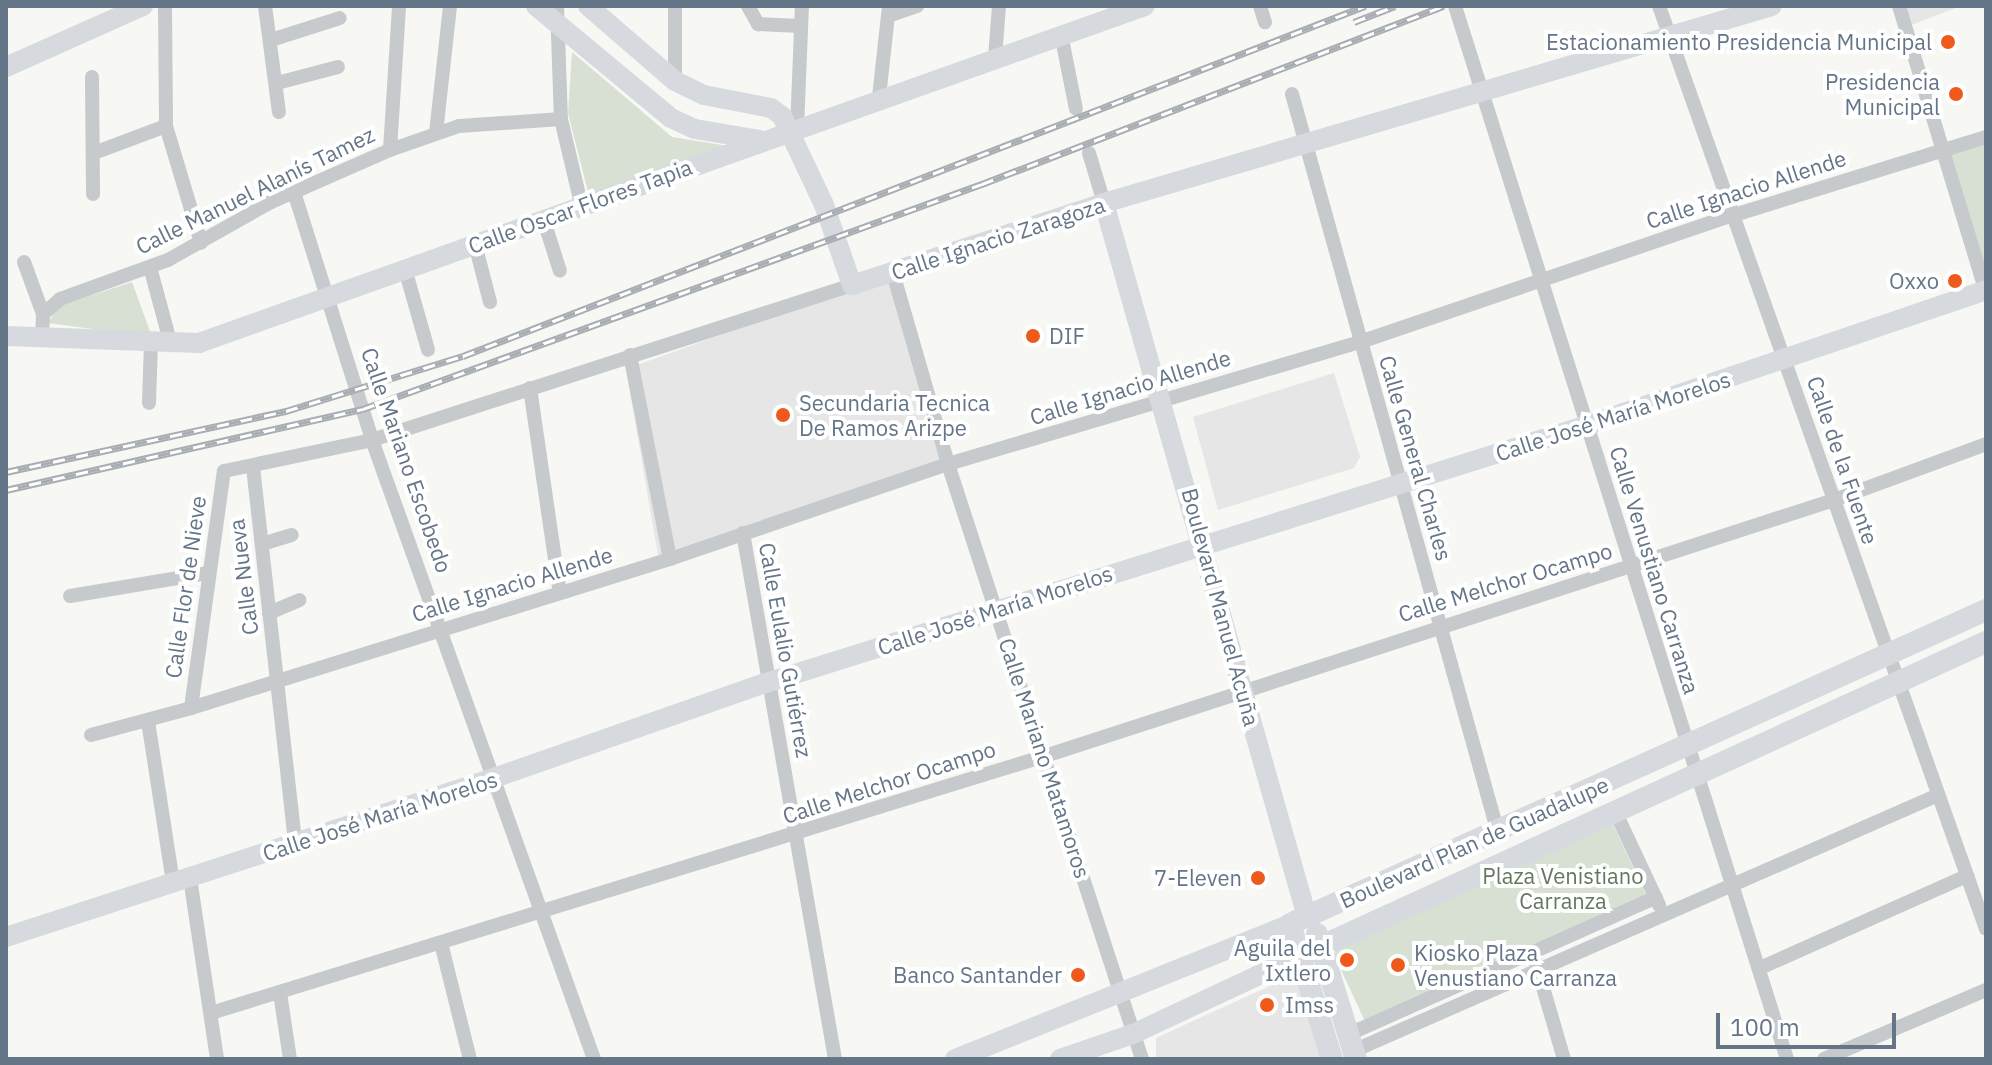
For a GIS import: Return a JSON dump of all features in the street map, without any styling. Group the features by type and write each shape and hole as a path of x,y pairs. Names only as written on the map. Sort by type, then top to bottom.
{"main road":[{"name":"Boulevard Plan de Guadalupe","path":"1298,920 1498,833 1986,610"},
{"name":"Boulevard Plan de Guadalupe","path":"1302,955 1986,642"},
{"name":"Boulevard Manuel Acuña","path":"1298,920 1323,946 1348,1051"},
{"name":"Boulevard Manuel Acuña","path":"1298,920 1302,955 1348,1051"}],"street":[{"path":"6,67 143,6"},
{"path":"165,6 166,126 201,243"},
{"path":"265,6 279,112"},
{"path":"390,150 399,6"},
{"path":"436,133 450,6"},
{"path":"536,6 641,97 683,125 763,141"},
{"path":"557,6 561,119 582,208"},
{"path":"675,6 675,81"},
{"path":"748,6 758,24 801,26"},
{"path":"802,6 795,130 852,285"},
{"path":"879,97 888,11 917,6"},
{"path":"1092,24 1109,6"},
{"name":"Calle Oscar Flores Tapia","path":"6,336 42,335 161,344 209,340 328,295 582,208 879,97 1145,6"},
{"path":"1260,6 1265,22"},
{"name":"Calle Venustiano Carranza","path":"1455,6 1480,95 1632,566 1685,746 1760,968 1787,1059"},
{"name":"Calle de la Fuente","path":"1659,6 1986,929"},
{"name":"Calle Ignacio Zaragoza","path":"224,471 372,440 1104,203 1480,95 1772,6"},
{"path":"1899,6 1986,291"},
{"path":"995,58 1001,9"},
{"path":"596,10 675,81 704,95 771,108 795,130"},
{"path":"271,40 340,18"},
{"path":"1061,34 1076,109"},
{"path":"277,83 338,67"},
{"path":"92,77 93,194"},
{"name":"Calle General Charles","path":"1292,94 1303,146 1498,833"},
{"name":"Calle Manuel Alanís Tamez","path":"43,314 60,299 150,267 294,192 390,150 436,133 479,122 561,119"},
{"path":"94,153 166,126"},
{"name":"Calle Ignacio Allende","path":"91,735 278,682 443,627 670,559 948,464 1360,342 1731,216 1986,137"},
{"name":"Boulevard Manuel Acuña","path":"1089,153 1205,545 1244,689 1298,920"},
{"name":"Calle Mariano Escobedo","path":"294,192 372,440 443,627 594,1059"},
{"path":"544,221 560,271"},
{"path":"475,244 490,302"},
{"path":"24,262 43,314 42,335"},
{"path":"149,403 161,344 150,267"},
{"path":"405,269 428,350"},
{"name":"Calle Mariano Matamoros","path":"893,273 948,464 1142,1059"},
{"name":"Calle José María Morelos","path":"6,937 494,778 766,683 1785,362 1986,291"},
{"path":"630,355 670,559"},
{"path":"530,388 560,593"},
{"name":"Calle Melchor Ocampo","path":"211,1013 543,914 1045,756 1440,624 1834,500 1986,444"},
{"name":"Calle Nueva","path":"253,467 295,844"},
{"name":"Calle Flor de Nieve","path":"191,708 207,573 224,471"},
{"name":"Calle Eulalio Gutiérrez","path":"743,533 766,683 797,835 835,1059"},
{"path":"262,544 292,535"},
{"path":"70,596 207,573"},
{"path":"269,613 299,600"},
{"path":"148,721 211,1013 217,1059"},
{"path":"1348,1051 1938,795"},
{"path":"1615,811 1662,913"},
{"path":"1760,968 1967,876"},
{"path":"1348,1051 1408,1007 1656,897"},
{"path":"1612,917 1618,933"},
{"name":"Boulevard Plan de Guadalupe","path":"955,1059 1121,996 1298,920"},
{"path":"441,943 470,1059"},
{"path":"1533,953 1564,1059"},
{"name":"Boulevard Plan de Guadalupe","path":"1060,1059 1133,1034 1302,955"},
{"path":"1482,974 1487,990"},
{"path":"1824,1059 1986,990"},
{"path":"280,993 290,1059"},
{"path":"1408,1007 1413,1023"}],"shaded area":[{"path":"1899,6 1961,6 1906,27"},
{"name":"Secundaria Tecnica De Ramos Arizpe","path":"890,274 946,462 659,561 626,369"},
{"path":"1334,373 1360,457 1354,468 1218,510 1193,417"},
{"name":"Imss","path":"1298,973 1321,1059 1156,1059 1156,1038"}],"green space":[{"path":"572,52 672,137 728,146 589,196 568,113"},
{"path":"1986,137 1986,289 1943,151"},
{"path":"132,282 152,337 48,323 59,306"},
{"name":"Plaza Venistiano Carranza","path":"1611,820 1647,897 1368,1027 1332,950"}],"railway":[{"path":"6,472 286,411 463,356 1365,6"},
{"path":"1354,22 1395,6"},
{"path":"6,490 363,409 982,184 1444,6"}],"place":[{"name":"Estacionamiento Presidencia Municipal","path":"1948,42"},
{"name":"Presidencia Municipal","path":"1956,94"},
{"name":"Oxxo","path":"1955,281"},
{"name":"DIF","path":"1033,336"},
{"name":"Secundaria Tecnica De Ramos Arizpe","path":"783,415"},
{"name":"7-Eleven","path":"1258,878"},
{"name":"Aguila del Ixtlero","path":"1347,960"},
{"name":"Kiosko Plaza Venustiano Carranza","path":"1398,965"},
{"name":"Banco Santander","path":"1078,975"},
{"name":"Imss","path":"1267,1005"}]}
